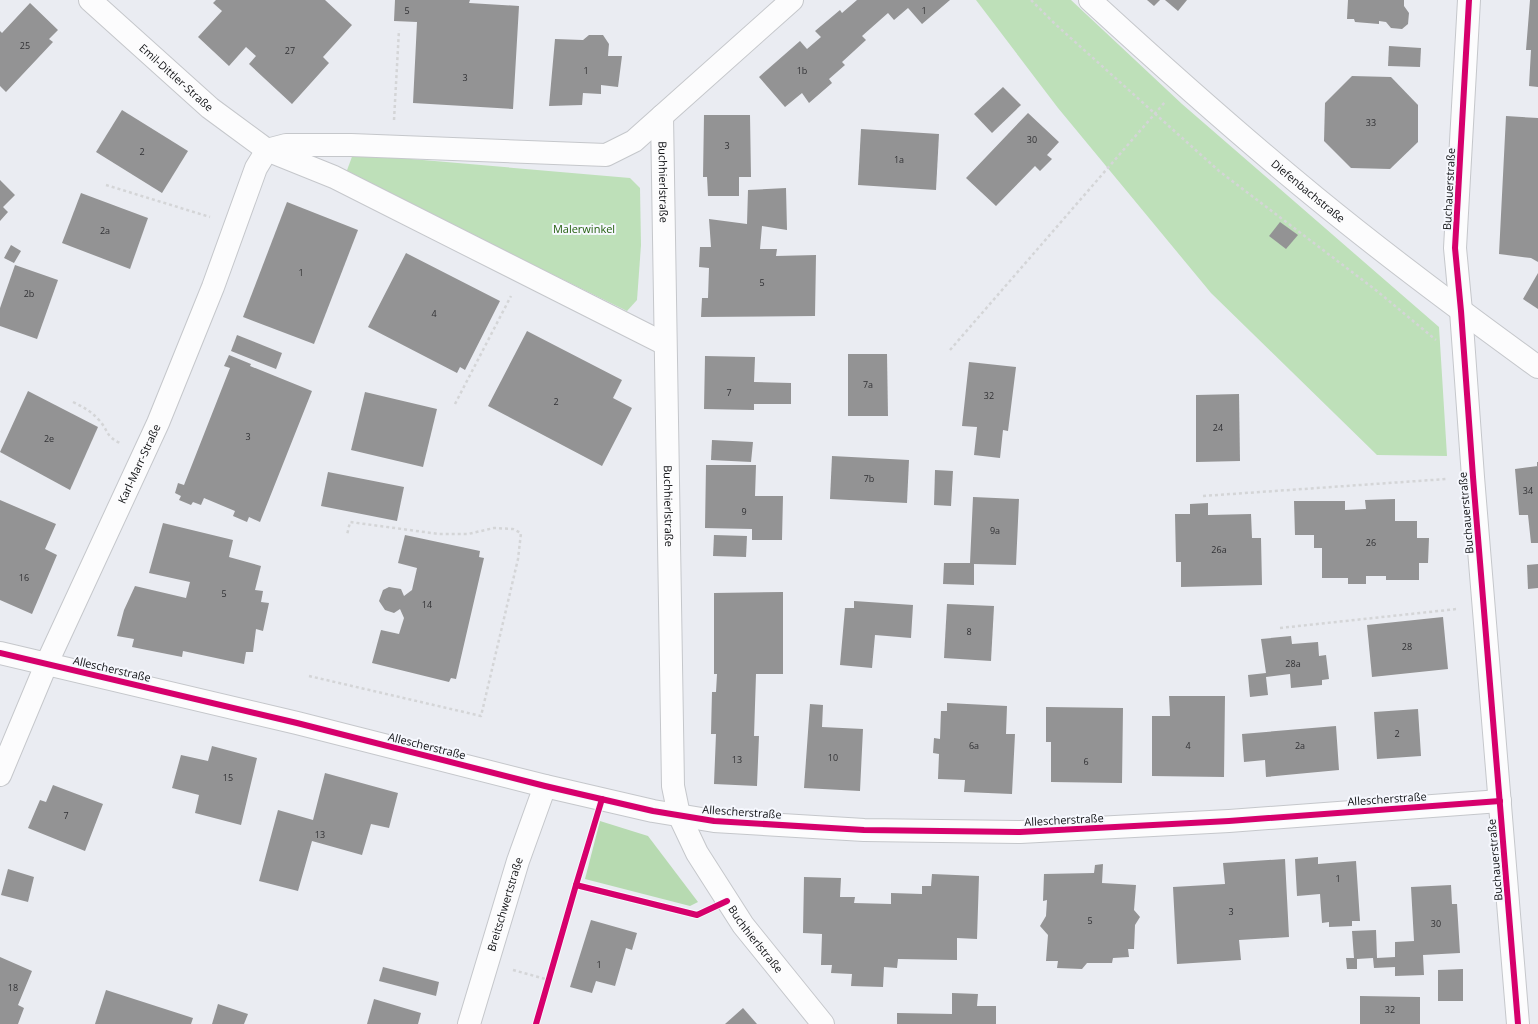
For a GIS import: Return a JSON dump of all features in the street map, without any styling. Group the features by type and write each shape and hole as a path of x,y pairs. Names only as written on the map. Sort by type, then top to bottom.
{"street":[{"name":"Emil-Dittler-Straße","path":"90,0 210,108 267,150"},
{"path":"267,150 286,145 392,146 606,155 634,141 792,0"},
{"name":"Diefenbachstraße","path":"1090,0 1181,83 1315,197 1461,311 1538,367"},
{"name":"Buchauerstraße","path":"1470,0 1456,248 1473,477 1518,1024"},
{"name":"Buchhierlstraße","path":"662,116 673,786 679,815 697,854 743,925 823,1024"},
{"path":"267,150 334,177 665,344"},
{"name":"Karl-Marr-Straße","path":"0,775 46,665 158,423 213,287 256,168 267,150"},
{"name":"Allescherstraße","path":"0,653 296,723 545,786 653,811 714,821 864,830 1020,832 1229,821 1500,801"},
{"name":"Breitschwertstraße","path":"469,1024 518,862 545,786"}],"path":[{"path":"1031,0 1054,23 1219,171 1377,291 1465,363"},
{"path":"392,146 399,30"},
{"path":"950,350 1181,83"},
{"path":"106,185 236,225"},
{"path":"455,404 524,273"},
{"path":"73,402 89,410 100,422 111,438 144,453"},
{"path":"1203,496 1473,477"},
{"path":"309,676 481,716 518,559 521,533 513,529 494,528 468,534 439,534 350,522 347,535"},
{"path":"1280,628 1484,606"},
{"path":"488,963 549,980"}],"green space":[{"path":"976,0 1071,0 1182,104 1439,327 1447,456 1377,455 1211,293 1058,108"},
{"name":"Malerwinkel","path":"353,154 630,178 640,188 641,245 637,300 627,311 346,173"},
{"path":"600,821 648,836 698,902 690,906 585,879"}],"building":[{"path":"216,0 325,0 352,25 323,57 329,63 292,104 249,64 256,56 246,47 229,66 198,37 222,11 213,3"},
{"path":"395,0 470,0 469,3 519,6 513,109 413,103 417,22 394,21"},
{"path":"857,0 950,0 922,24 908,8 894,20 888,13 862,36 866,40 842,62 845,65 829,79 832,83 809,103 802,93 785,107 759,77 800,41 807,49 821,37 815,31 840,10 842,13"},
{"path":"1147,0 1160,0 1154,6"},
{"path":"1165,0 1187,0 1178,11"},
{"path":"1348,0 1404,0 1404,6 1409,13 1408,24 1402,29 1391,28 1386,22 1379,21 1379,24 1355,22 1354,19 1347,19"},
{"path":"1530,0 1538,0 1538,87 1529,86 1531,50 1526,50"},
{"path":"30,3 58,30 49,39 53,42 6,92 0,86 0,31 2,33"},
{"path":"589,35 603,35 609,44 608,56 622,56 618,87 601,85 601,94 583,93 582,105 549,106 555,39 583,40"},
{"path":"1389,46 1421,48 1420,67 1388,66"},
{"path":"1352,76 1391,77 1418,105 1418,142 1390,169 1351,168 1324,141 1325,103"},
{"path":"1003,87 1021,105 992,133 974,114"},
{"path":"122,110 188,151 162,193 96,152"},
{"path":"1028,113 1059,142 1047,155 1052,159 1040,171 1035,166 996,206 966,178"},
{"path":"704,115 750,115 751,177 739,177 739,196 708,196 707,177 703,177"},
{"path":"1506,116 1538,118 1538,262 1531,258 1499,254"},
{"path":"861,129 939,134 936,190 858,185"},
{"path":"0,180 15,195 3,207 8,212 0,221"},
{"path":"786,188 787,230 762,226 760,249 777,249 776,256 816,255 815,316 701,317 702,298 708,298 709,268 699,267 700,247 711,247 709,219 747,224 748,190"},
{"path":"81,193 148,218 130,269 62,243"},
{"path":"287,202 358,230 314,344 243,317"},
{"path":"1280,222 1298,235 1286,249 1269,236"},
{"path":"11,245 21,251 14,263 4,258"},
{"path":"406,253 500,301 465,370 460,367 457,373 368,327"},
{"path":"15,265 58,280 37,339 0,326 0,308"},
{"path":"1538,273 1538,309 1523,299"},
{"path":"527,331 622,380 613,398 632,408 602,466 488,406"},
{"path":"237,335 282,353 276,369 231,351"},
{"path":"848,354 887,354 888,416 848,416"},
{"path":"229,355 251,364 250,366 312,391 260,522 249,517 247,522 233,516 235,511 204,498 201,505 193,502 191,505 179,500 181,496 175,493 178,483 184,485 230,368 224,366"},
{"path":"705,356 755,357 754,382 791,383 791,404 754,404 754,410 704,409"},
{"path":"969,362 1016,367 1008,431 1003,430 1000,458 974,455 977,427 962,426"},
{"path":"28,391 98,427 70,490 0,452"},
{"path":"365,392 437,409 423,467 351,450"},
{"path":"1239,394 1240,461 1196,462 1196,395"},
{"path":"712,440 753,442 751,462 711,460"},
{"path":"832,456 909,460 907,503 830,499"},
{"path":"706,465 756,465 755,496 783,496 782,540 752,540 752,529 705,528"},
{"path":"1538,466 1538,543 1531,543 1528,515 1519,515 1515,469"},
{"path":"935,470 953,471 951,506 934,505"},
{"path":"328,472 404,487 397,521 321,506"},
{"path":"973,497 1019,499 1016,565 974,564 974,585 943,584 944,563 970,563"},
{"path":"1395,499 1395,521 1417,521 1417,538 1429,538 1428,563 1419,563 1419,580 1386,580 1386,576 1366,576 1366,584 1348,584 1348,578 1322,578 1322,548 1314,548 1314,535 1295,535 1294,501 1345,501 1345,510 1366,509 1365,500"},
{"path":"0,500 56,524 45,549 57,555 32,614 0,600"},
{"path":"1208,503 1208,515 1251,514 1252,538 1261,538 1262,585 1181,587 1181,562 1176,562 1175,514 1190,514 1190,504"},
{"path":"163,523 233,540 229,557 261,566 255,590 263,591 261,602 269,603 263,631 256,629 253,652 246,652 244,664 183,651 182,657 132,647 134,639 117,636 124,610 135,586 186,598 190,582 149,573"},
{"path":"405,535 480,551 479,557 484,558 456,679 451,678 449,682 372,663 381,630 399,634 404,618 400,609 394,613 385,610 379,601 383,590 389,587 401,589 404,596 412,590 417,568 398,563"},
{"path":"714,535 747,536 746,557 713,556"},
{"path":"1538,564 1538,588 1528,589 1527,565"},
{"path":"783,592 783,674 756,674 754,736 759,736 757,786 714,784 716,734 711,734 712,692 716,692 717,674 714,674 714,593"},
{"path":"854,601 913,605 911,638 875,635 872,668 840,665 845,608 854,608"},
{"path":"947,604 994,606 991,661 944,658"},
{"path":"1443,617 1448,669 1372,677 1367,625"},
{"path":"1291,636 1292,644 1318,642 1319,656 1326,655 1329,679 1322,680 1322,685 1291,688 1290,674 1266,677 1268,695 1250,697 1248,675 1266,673 1261,639"},
{"path":"1169,696 1225,696 1224,777 1152,776 1152,716 1170,716"},
{"path":"947,703 1007,706 1006,734 1015,734 1012,794 964,792 965,780 938,779 939,754 933,753 934,738 940,739 941,711 947,711"},
{"path":"810,704 823,705 822,727 863,729 860,791 804,788"},
{"path":"1046,707 1123,708 1122,783 1051,782 1051,742 1046,742"},
{"path":"1418,709 1421,756 1377,759 1374,712"},
{"path":"1336,726 1339,770 1266,777 1265,760 1244,762 1242,734"},
{"path":"212,746 257,758 241,825 195,813 199,795 172,788 181,755 208,761"},
{"path":"325,773 398,793 389,828 371,824 362,855 312,841 298,891 259,881 278,810 313,820"},
{"path":"53,785 103,804 85,851 28,828 40,800 46,802"},
{"path":"1318,857 1318,864 1356,861 1360,921 1352,921 1352,926 1329,927 1329,922 1322,923 1320,894 1297,896 1295,859"},
{"path":"1285,859 1289,937 1239,940 1241,960 1177,964 1173,887 1225,884 1223,863"},
{"path":"1103,864 1102,883 1136,885 1134,910 1140,917 1135,925 1134,949 1128,949 1129,957 1113,958 1112,963 1087,963 1082,969 1057,968 1058,961 1046,961 1048,935 1040,926 1046,916 1047,900 1043,901 1044,874 1094,873 1095,865"},
{"path":"8,869 34,877 28,902 1,895"},
{"path":"932,874 979,876 977,939 957,938 957,960 898,959 897,968 884,967 883,987 851,986 852,974 831,973 832,965 821,965 822,934 803,933 804,877 841,878 840,897 855,897 854,903 891,904 891,893 922,894 922,886 931,886"},
{"path":"1451,885 1452,904 1457,904 1460,953 1423,955 1424,975 1395,976 1395,967 1374,968 1373,958 1357,959 1357,969 1347,969 1346,958 1354,958 1352,931 1376,930 1377,958 1395,957 1395,942 1414,941 1411,887"},
{"path":"591,920 637,933 632,950 626,948 615,986 596,981 592,993 570,987"},
{"path":"0,957 32,971 18,1005 24,1008 18,1024 0,1024"},
{"path":"383,967 439,982 436,996 379,981"},
{"path":"1463,969 1463,1001 1438,1001 1438,970"},
{"path":"106,990 193,1018 191,1024 95,1024"},
{"path":"952,993 978,994 977,1006 996,1006 996,1024 897,1024 897,1013 952,1014"},
{"path":"1360,996 1420,997 1420,1024 1360,1024"},
{"path":"374,999 421,1013 418,1024 367,1024"},
{"path":"218,1004 248,1014 244,1024 212,1024"},
{"path":"743,1008 757,1024 725,1024"}],"cycle path":[{"path":"1469,0 1455,248 1518,1024"},
{"path":"0,653 297,723 545,786 653,811 714,821 864,830 1020,832 1229,821 1500,801"},
{"path":"576,885 602,799"},
{"path":"536,1024 576,885 697,915 727,901"}]}
